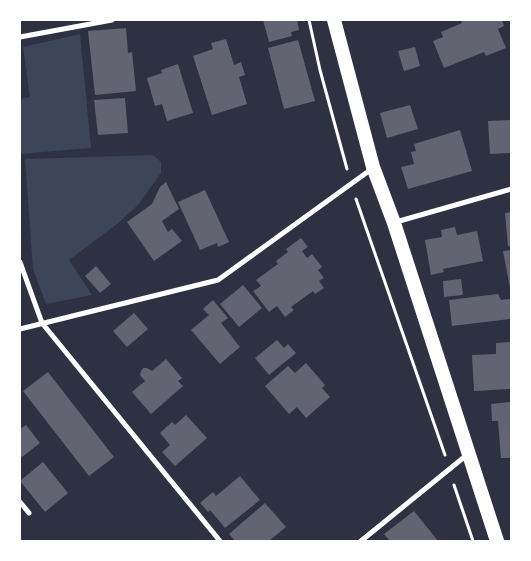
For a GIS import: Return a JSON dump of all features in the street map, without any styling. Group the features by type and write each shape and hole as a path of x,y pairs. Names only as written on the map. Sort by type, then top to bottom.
{"highway":[{"path":"334,20 374,167 394,223 497,541"}],"street":[{"path":"20,37 112,20"},
{"path":"20,329 218,280 374,167"},
{"path":"394,223 511,190"},
{"path":"20,262 42,323 220,541"},
{"path":"361,541 469,454"},
{"path":"20,502 29,513"}],"path":[{"path":"309,20 322,79 352,183 473,541"}],"shaded area":[{"path":"80,34 91,148 20,154 20,99 30,97 23,47"},
{"path":"153,155 161,162 161,173 138,205 117,224 69,260 92,295 46,304 33,269 25,159"}],"building":[{"path":"263,20 297,20 299,30 291,32 292,36 269,42"},
{"path":"461,20 502,20 504,26 498,29 506,48 486,56 484,52 444,68 433,41 443,37 441,32 462,23"},
{"path":"126,28 128,53 132,52 136,91 95,95 88,31"},
{"path":"226,39 234,65 241,62 245,75 239,77 247,104 212,115 193,56 213,49 211,43"},
{"path":"298,40 315,101 284,109 268,48"},
{"path":"415,47 420,66 404,71 398,51"},
{"path":"178,64 193,113 167,121 162,104 155,106 147,78 162,73 161,70"},
{"path":"125,98 128,133 98,135 94,100"},
{"path":"410,105 418,129 387,138 380,113"},
{"path":"511,120 511,153 490,154 488,121"},
{"path":"460,130 472,171 408,189 401,167 414,164 411,152 416,151 414,144"},
{"path":"166,182 179,209 162,221 168,232 172,229 182,241 154,261 127,222 152,204 160,187"},
{"path":"205,190 229,242 218,247 217,243 200,250 178,202"},
{"path":"511,212 511,246 508,246 505,213"},
{"path":"455,227 457,235 477,231 483,261 443,269 444,272 431,275 425,240 442,237 441,230"},
{"path":"301,238 308,247 302,251 307,258 312,254 322,267 318,270 324,278 319,281 324,288 315,294 313,291 291,307 294,310 285,317 277,306 269,312 253,291 261,286 256,280 278,264 276,261 288,252 286,249"},
{"path":"511,250 511,288 510,288 503,251"},
{"path":"96,266 111,284 100,293 85,276"},
{"path":"461,279 463,295 444,297 443,281"},
{"path":"243,285 262,308 239,327 220,304"},
{"path":"498,294 501,300 511,299 511,319 452,326 449,300"},
{"path":"213,300 228,318 221,323 240,347 220,364 191,330 209,315 203,309"},
{"path":"134,313 148,329 127,347 113,331"},
{"path":"277,340 284,348 288,344 296,353 269,375 255,358"},
{"path":"511,342 511,389 474,391 472,355 496,354 496,343"},
{"path":"166,359 182,378 178,381 183,386 151,414 132,392 145,381 140,375 143,368 152,371"},
{"path":"306,363 325,385 322,388 330,397 306,418 297,407 289,414 265,386 288,366 295,373"},
{"path":"48,372 114,457 89,476 23,391"},
{"path":"511,402 511,458 501,458 498,421 492,421 491,404"},
{"path":"186,415 207,438 175,466 162,452 170,445 160,433 172,422 175,425"},
{"path":"26,425 40,443 22,457 20,455 20,429"},
{"path":"43,462 68,493 45,512 20,481"},
{"path":"240,476 260,500 225,528 210,510 208,512 200,503 213,492 216,496"},
{"path":"265,503 286,527 269,541 235,541 229,534"},
{"path":"414,511 438,541 390,541 384,534"}]}
